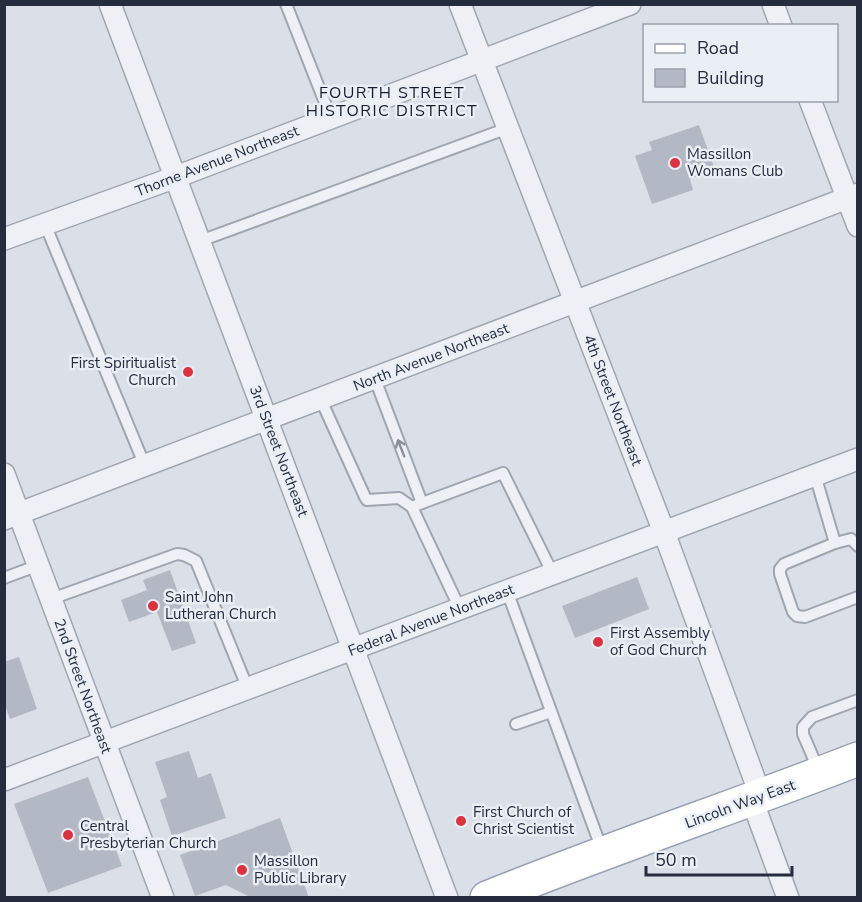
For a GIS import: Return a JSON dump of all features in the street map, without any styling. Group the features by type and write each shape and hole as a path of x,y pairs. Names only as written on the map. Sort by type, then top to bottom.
{"main road":[{"name":"Lincoln Way East","path":"487,897 858,759"}],"street":[{"name":"3rd Street Northeast","path":"110,4 447,897"},
{"name":"4th Street Northeast","path":"460,4 664,532 757,798 788,897"},
{"name":"Thorne Avenue Northeast","path":"4,239 176,177 630,4"},
{"path":"773,4 780,24"},
{"path":"811,102 852,196 858,226"},
{"name":"North Avenue Northeast","path":"12,516 852,196"},
{"name":"Federal Avenue Northeast","path":"4,780 858,459"},
{"name":"2nd Street Northeast","path":"4,474 12,516 39,565 163,897"}],"lane":[{"path":"286,4 331,118"},
{"path":"200,241 508,128"},
{"path":"45,224 145,466"},
{"path":"375,379 417,505 460,609"},
{"path":"321,400 367,500 399,498 417,505 503,473 553,574"},
{"path":"815,475 835,543"},
{"path":"858,546 851,539 835,543 784,564 780,569 793,612 797,616 805,617 858,597"},
{"path":"51,599 177,554 184,555 196,561 248,688"},
{"path":"4,578 39,565"},
{"path":"507,591 603,852"},
{"path":"820,774 803,734 803,727 812,717 858,700"},
{"path":"516,724 551,712"}],"building":[{"name":"Massillon Womans Club","path":"699,125 715,170 690,179 693,190 652,204 635,156 652,150 649,142"},
{"name":"Saint John Lutheran Church","path":"170,570 196,643 172,651 157,612 129,622 121,600 147,590 143,580"},
{"path":"637,577 649,609 575,638 562,606"},
{"path":"19,657 37,709 10,719 4,703 4,662"},
{"path":"189,751 198,778 211,773 226,818 172,836 160,800 167,797 155,762"},
{"name":"Central Presbyterian Church","path":"88,777 122,866 48,893 14,804"},
{"name":"Massillon Public Library","path":"280,818 309,898 252,898 226,885 195,896 180,855"}],"place":[{"name":"Massillon Womans Club","path":"675,163"},
{"name":"First Spiritualist Church","path":"188,372"},
{"name":"Saint John Lutheran Church","path":"153,606"},
{"name":"First Assembly of God Church","path":"598,642"},
{"name":"First Church of Christ Scientist","path":"461,821"},
{"name":"Central Presbyterian Church","path":"68,835"},
{"name":"Massillon Public Library","path":"242,870"}],"district":[{"name":"FOURTH STREET HISTORIC DISTRICT","path":"392,102"}]}
